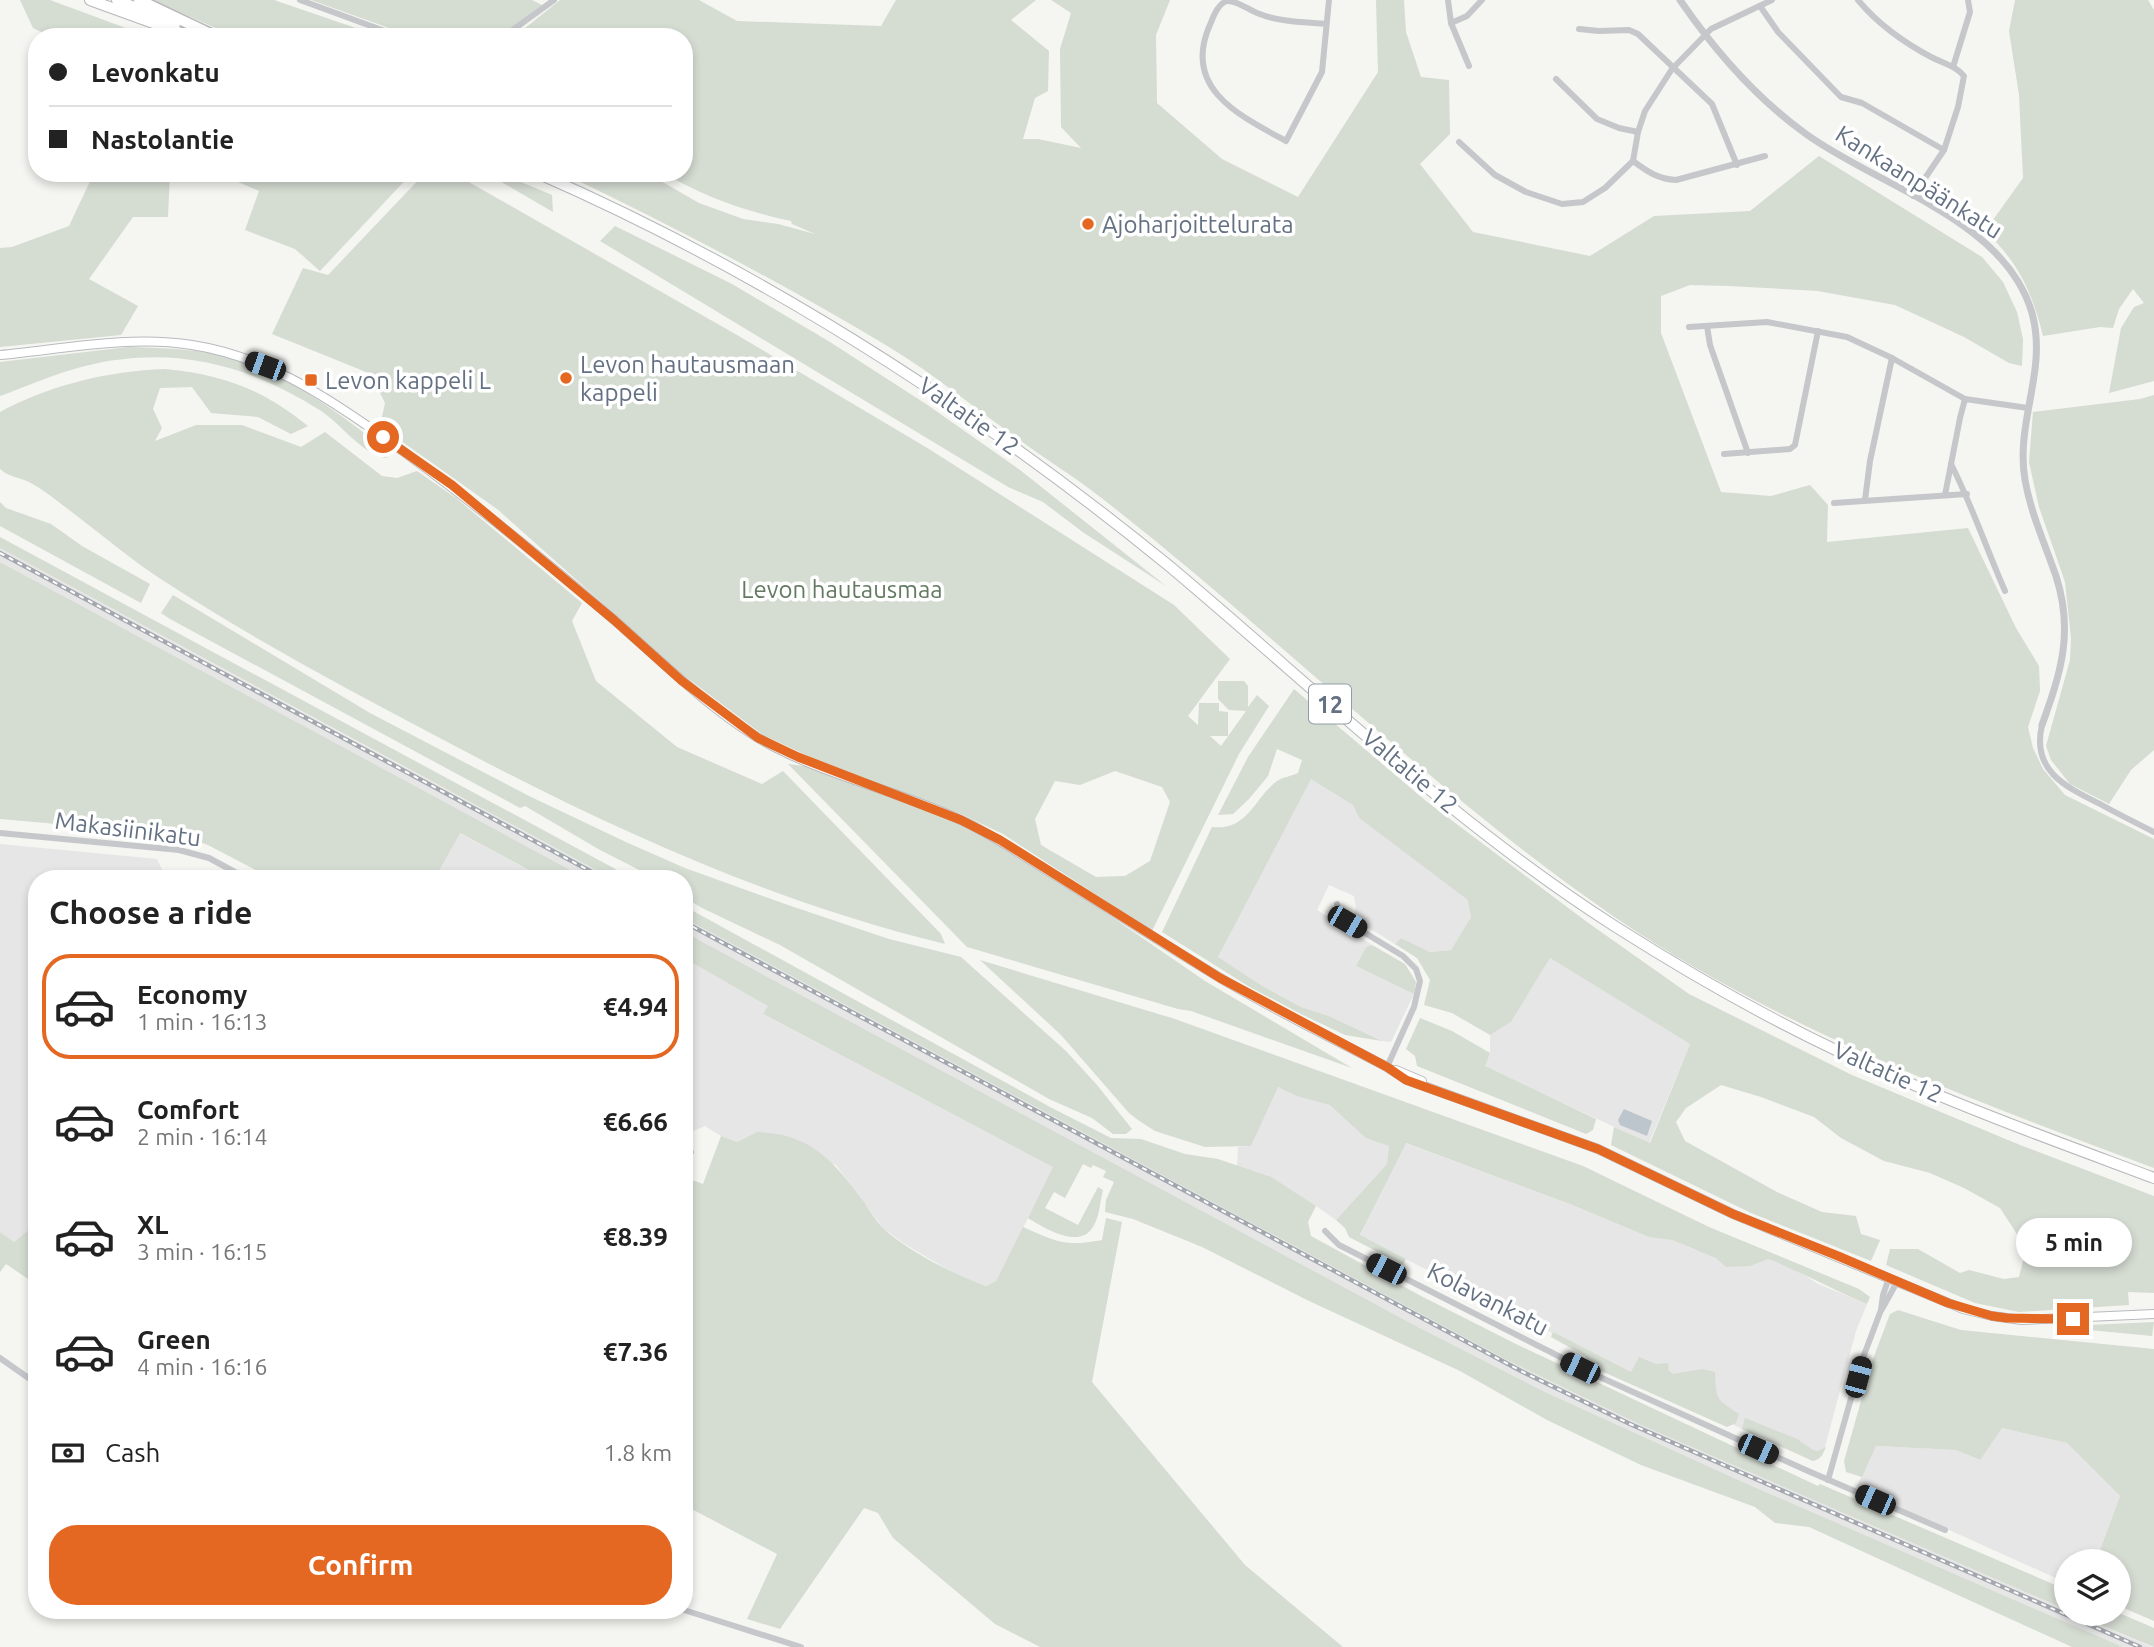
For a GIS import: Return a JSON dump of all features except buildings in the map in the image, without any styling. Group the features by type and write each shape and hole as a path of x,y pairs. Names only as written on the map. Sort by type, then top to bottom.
{"highway":[{"path":"90,0 167,28"},
{"path":"117,0 184,28"},
{"path":"139,0 198,28"},
{"name":"Valtatie 12","path":"557,182 639,220 749,278 887,360 970,415 1168,565 1491,839 1636,940 1731,996 1890,1075 2154,1178"}],"main road":[{"path":"0,355 127,342 192,345 244,358 290,376 345,409 452,485 716,708 779,749 961,820 1000,840 1220,978 1387,1067 1406,1080 1598,1149 1745,1220 1932,1298 1992,1316 2052,1320 2154,1314"}],"street":[{"path":"300,0 376,28"},
{"path":"515,28 554,0"},
{"path":"1326,24 1276,19 1227,1 1218,8 1206,34 1201,60 1203,72 1208,83 1244,118 1286,141 1322,72 1329,0"},
{"path":"1448,0 1451,23 1469,66"},
{"path":"1451,23 1467,16 1482,0"},
{"name":"Kankaanpäänkatu","path":"1680,0 1705,36 1755,91 1806,134 1986,242 2020,282 2032,312 2037,340 2036,368 2022,445 2025,478 2032,510 2059,586 2065,630 2061,670 2039,740 2042,756 2046,766 2059,782 2154,832"},
{"path":"1459,142 1495,175 1526,191 1562,204 1583,202 1605,188 1633,161 1645,111 1672,68 1711,29 1772,0"},
{"path":"1858,0 1906,42 1953,67 1964,76 1944,150 1913,196"},
{"path":"1953,67 1970,12 1968,0"},
{"path":"1759,6 1777,32 1841,97 1862,103 1944,150"},
{"path":"1579,29 1629,30 1638,34 1672,68 1706,96 1712,104 1737,165"},
{"path":"1556,79 1597,119 1638,132"},
{"path":"1633,161 1651,175 1676,180 1765,156"},
{"path":"1689,327 1767,322 1818,331 1859,342 1965,400 2028,408"},
{"path":"1707,326 1710,345 1748,453"},
{"path":"1724,454 1790,449 1795,445 1818,331"},
{"path":"1865,500 1870,461 1892,358"},
{"path":"1945,495 1965,400"},
{"path":"1951,464 1967,495 2005,591"},
{"path":"1834,503 1967,495"},
{"name":"Makasiinikatu","path":"0,833 179,850 209,858 231,870"},
{"path":"1337,904 1347,922 1404,956 1416,969 1420,981 1414,1007 1387,1067"},
{"name":"Kolavankatu","path":"1325,1231 1339,1245 1580,1368 1945,1530"},
{"path":"1828,1480 1861,1363 1881,1310 1883,1295 1893,1280"},
{"path":"0,1358 28,1378"},
{"path":"693,1613 801,1647"}],"shaded area":[{"path":"0,548 596,870 570,870 0,562"},
{"path":"1311,778 1353,805 1359,818 1469,900 1471,917 1451,950 1430,952 1401,938 1395,944 1353,918 1356,908 1354,896 1329,885 1317,910 1372,945 1366,947 1356,966 1414,994 1391,1042 1382,1041 1329,1016 1301,1007 1218,957"},
{"path":"459,833 529,870 439,870"},
{"path":"0,844 157,859 162,870 28,870 28,1230 14,1242 0,1232"},
{"path":"693,923 1503,1358 1641,1425 2054,1604 2054,1617 1745,1483 1545,1392 1416,1326 693,937"},
{"path":"1550,958 1690,1044 1649,1143 1484,1066 1490,1053 1490,1035 1511,1022"},
{"path":"693,963 769,1006 764,1015 1054,1167 996,1281 986,1286 960,1277 883,1228 836,1165 757,1132 737,1142 705,1126 693,1131"},
{"path":"1277,1087 1330,1105 1389,1146 1387,1164 1336,1220 1316,1206 1237,1166 1238,1147 1251,1146"},
{"path":"1624,1109 1652,1121 1647,1136 1620,1125 1618,1120"},
{"path":"1405,1143 1570,1204 1649,1237 1672,1240 1696,1250 1706,1233 1800,1272 1818,1284 1867,1304 1856,1331 1823,1454 1813,1461 1742,1429 1360,1236"},
{"path":"2002,1428 2067,1443 2120,1496 2100,1549 2054,1549 2054,1577 1856,1488 1876,1446 1956,1450 1979,1460"},
{"path":"2075,1626 2102,1626 2152,1647 2123,1647"}],"green space":[{"path":"20,0 50,0 126,28 33,28"},
{"path":"152,0 274,0 356,28 216,28"},
{"path":"311,0 532,0 542,5 513,28 389,28"},
{"path":"560,0 699,0 737,21 881,26 896,0 1036,0 1011,20 1049,51 1048,91 1035,98 1023,139 1038,139 1081,148 1061,127 1060,49 1071,13 1051,0 1170,0 1156,35 1157,103 1222,159 1298,197 1378,72 1376,0 1404,0 1406,32 1421,77 1449,80 1450,134 1420,164 1473,232 1590,256 1654,216 1750,211 1819,156 1982,257 2003,282 2017,312 2023,339 2022,366 2009,363 1964,337 1895,305 1818,291 1690,285 1661,296 1661,333 1721,492 1771,496 1810,485 1828,505 1827,542 1968,528 2016,628 2039,666 2040,691 2028,727 2033,748 2043,769 2065,795 2154,839 2154,1168 1944,1087 1808,1027 1676,956 1613,916 1484,819 1113,507 923,369 849,323 768,278 580,182 663,182 699,203 743,219 778,224 815,234 792,224 791,221 741,208 679,182 693,182 693,28 525,28"},
{"path":"2015,0 2148,0 2154,10 2154,381 2109,393 2121,328 2134,307 2144,303 2133,289 2119,309 2113,328 2100,327 2043,336 2023,279 2007,255 1985,231 2023,178 2019,95 2009,31"},
{"path":"90,182 170,182 168,217 133,217 89,279 138,306 121,335 0,347 0,248 12,247 69,226"},
{"path":"238,182 404,182 320,271 295,249 245,230 259,191"},
{"name":"Levon hautausmaa","path":"416,182 469,182 737,335 929,449 1174,605 1230,659 1188,716 1198,725 1199,703 1219,703 1219,711 1228,712 1228,736 1210,736 1221,746 1246,711 1229,710 1218,699 1218,681 1244,681 1248,686 1248,707 1257,695 1269,706 1239,754 1152,931 1003,834 963,815 821,762 763,735 682,674 497,509 380,426 385,403 371,374 272,334 303,268 328,275","holes":["1115,771 1162,787 1170,802 1150,861 1125,876 1096,877 1041,845 1035,819 1055,781 1080,785"]},
{"path":"501,182 521,182 552,195 553,212"},
{"path":"615,226 732,284 830,342 926,404 1020,470 1166,586 1084,533 1043,502 1008,487 600,241"},
{"path":"128,347 208,353 243,362 310,395 391,454 386,458 368,451 326,414 291,393 263,380 206,362 147,357 116,360 74,369 0,396 0,362"},
{"path":"165,369 206,375 241,386 274,402 308,426 291,434 258,417 211,413 192,387 160,388 153,409 162,428 155,441 196,425 242,425 301,447 325,432 382,476 397,478 417,471 456,498 582,603 572,621 596,681 677,747 762,784 783,771 941,934 945,944 878,926 748,882 558,799 334,681 233,624 144,567 41,489 0,469 0,412 39,394 80,381"},
{"path":"2154,395 2154,750 2131,770 2109,804 2070,784 2051,760 2046,746 2070,660 2071,638 2065,582 2039,507 2029,462 2033,412"},
{"path":"0,502 6,508 51,524 82,546 150,584 141,603 0,526"},
{"path":"0,537 617,870 596,870 0,548"},
{"path":"0,562 570,870 529,870 460,833 439,870 256,870 208,845 182,835 0,819"},
{"path":"173,595 370,713 529,796 691,870 639,870 525,806 520,808 161,613"},
{"path":"1294,689 1426,801 1587,922 1689,994 1852,1075 2020,1145 2154,1196 2154,1293 2128,1292 2129,1305 2019,1312 1975,1303 1886,1265 1890,1249 1918,1249 1960,1273 1969,1270 2004,1279 2019,1277 2026,1248 2000,1208 1964,1188 1930,1173 1884,1161 1841,1138 1814,1117 1721,1085 1686,1108 1676,1122 1685,1141 1777,1192 1822,1212 1856,1216 1861,1234 1880,1240 1871,1261 1751,1213 1611,1145 1614,1127 1650,1143 1690,1044 1550,958 1511,1022 1490,1035 1452,1013 1424,1005 1430,980 1417,958 1395,944 1401,938 1430,952 1451,950 1471,917 1468,900 1359,818 1353,805 1311,779 1218,957 1301,1007 1329,1016 1382,1041 1345,1035 1301,1014 1248,986 1162,932 1212,827 1224,827 1242,819 1277,781 1298,773 1302,760 1277,749 1268,776 1249,799 1233,814 1218,815 1248,757"},
{"path":"788,764 812,767 959,824 997,843 1090,902 1205,981 1352,1068 1191,1011 967,947"},
{"path":"693,871 889,939 961,957 1066,1051 1132,1129 1126,1134 1113,1134 1092,1118 1049,1099 780,945 693,902"},
{"path":"693,911 1111,1138 1141,1139 1185,1154 1218,1159 1271,1177 1316,1206 1308,1222 1311,1236 1516,1344 1818,1486 1820,1484 2054,1584 2054,1604 1641,1425 1503,1358 693,923"},
{"path":"693,937 1416,1326 1545,1392 1745,1483 2054,1617 2054,1626 2075,1626 2123,1647 2072,1647 1809,1527 1775,1523 1755,1507 1641,1465 1547,1420 1460,1371 1307,1300 1202,1247 1133,1219 1105,1212 1106,1200 1114,1182 1103,1177 1106,1171 1093,1165 1091,1168 1083,1164 1065,1198 1054,1192 1045,1208 1078,1225 1098,1187 1103,1190 1100,1207 1089,1232 1073,1237 1044,1228 1028,1218 1053,1167 763,1014 768,1006 693,963"},
{"path":"1372,945 1405,964 1416,982 1414,994 1356,966 1366,947"},
{"path":"980,960 1175,1019 1583,1166 1709,1227 1859,1289 1870,1297 1867,1304 1768,1259 1750,1266 1726,1267 1716,1258 1672,1240 1649,1237 1570,1204 1406,1143 1360,1235 1406,1259 1403,1265 1349,1237 1345,1228 1336,1220 1387,1164 1389,1146 1366,1138 1330,1105 1297,1096 1278,1087 1251,1146 1205,1147 1155,1131 1129,1113 1061,1035"},
{"path":"1420,1018 1452,1031 1490,1053 1485,1066 1596,1119 1593,1130 1586,1134 1417,1066 1415,1056 1406,1049"},
{"path":"757,1132 793,1138 807,1144 831,1162 893,1237 932,1262 986,1286 996,1281 1023,1227 1053,1240 1079,1243 1102,1240 1106,1218 1122,1222 1092,1382 1245,1565 1343,1647 1040,1647 995,1624 893,1538 878,1513 864,1508 780,1629 747,1619 777,1554 693,1510 693,1180 703,1184 721,1136 737,1142"},
{"path":"28,1230 28,1279 6,1264 0,1272 0,1232 14,1242"},
{"path":"1898,1310 1961,1330 2154,1349 2154,1621 2131,1611 2131,1549 2100,1549 2120,1496 2067,1443 2002,1428 1980,1460 1956,1450 1876,1446 1862,1477 1846,1472 1844,1461 1873,1359 1890,1314"},
{"path":"2154,1322 2152,1336 2089,1330 2089,1325"},
{"path":"1553,1332 1631,1372 1639,1357 1656,1364 1668,1363 1669,1371 1673,1374 1702,1369 1715,1372 1717,1394 1722,1402 1739,1414 1736,1423 1727,1427 1590,1366 1585,1356 1551,1337"},
{"path":"1745,1418 1797,1439 1813,1450 1826,1447 1820,1458 1813,1461 1742,1429"},
{"path":"2131,1618 2154,1628 2154,1647 2103,1626 2131,1626"}],"railway":[{"path":"0,553 588,870"},
{"path":"693,927 1521,1371 1630,1424 2140,1647"}],"place":[{"name":"Ajoharjoittelurata","path":"1088,224"},
{"name":"Levon hautausmaan kappeli","path":"566,378"},
{"name":"Levon kappeli L","path":"311,380"}],"route":[{"path":"383,437 452,485 614,620 682,681 758,738 798,757 961,820 1000,840 1220,978 1387,1067 1406,1080 1598,1149 1733,1214 1874,1271 1932,1298 1992,1316 2022,1320 2073,1319"}]}
